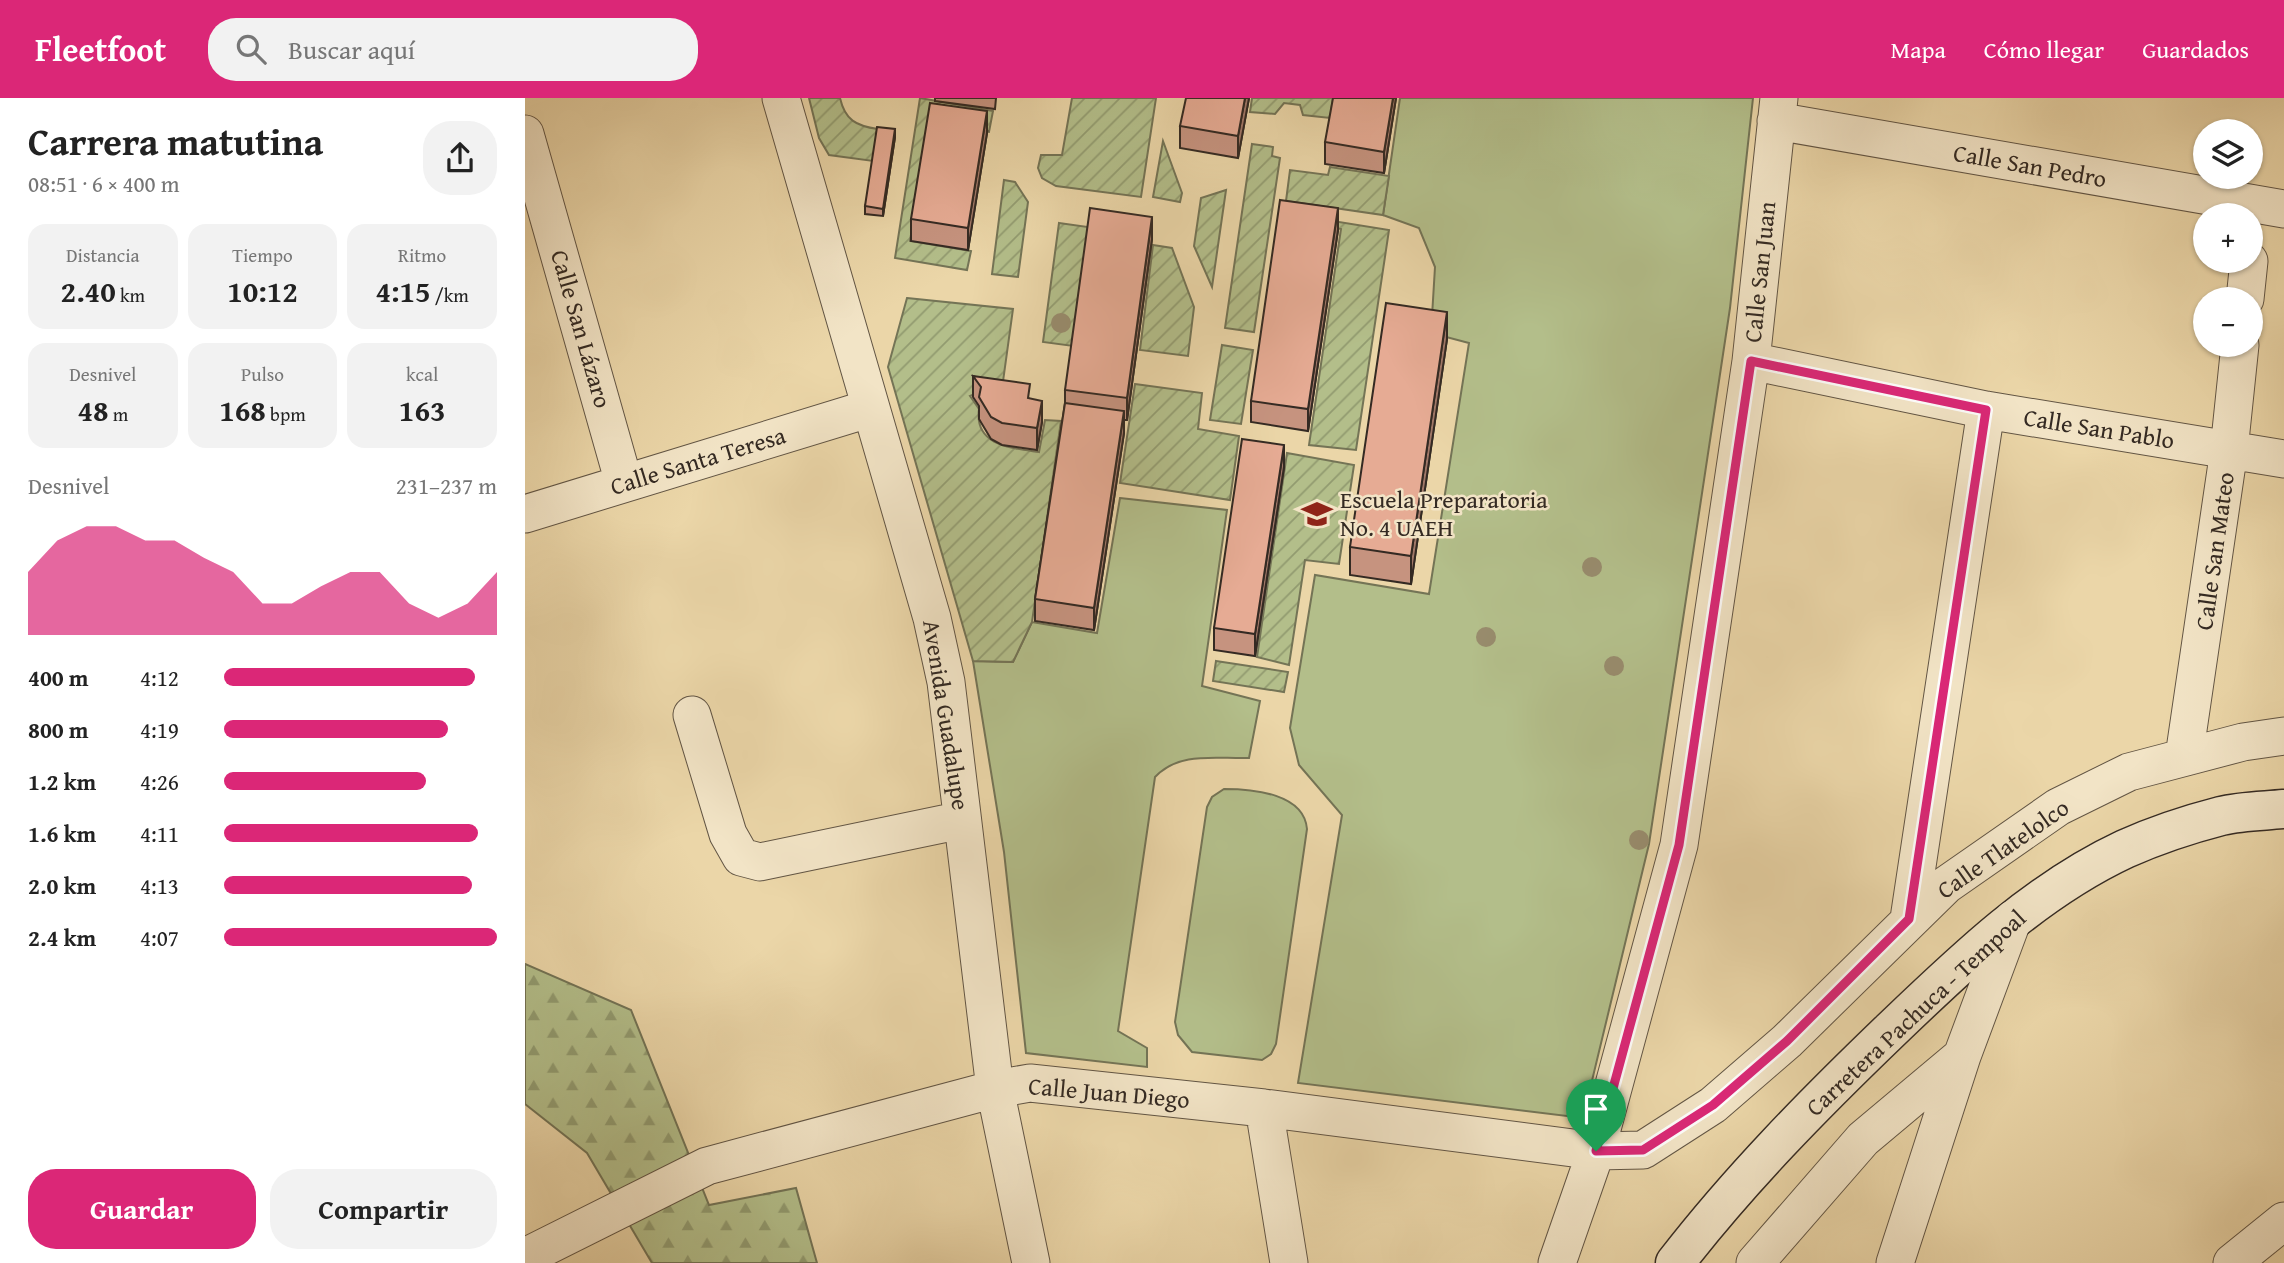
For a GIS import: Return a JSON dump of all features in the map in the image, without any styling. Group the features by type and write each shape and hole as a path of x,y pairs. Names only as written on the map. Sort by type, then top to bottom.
{"main road":[{"name":"Carretera Pachuca - Tempoal","path":"1675,1263 1725,1199 1822,1096 2013,919 2066,883 2126,849 2222,815 2284,809"}],"street":[{"name":"Avenida Guadalupe","path":"781,98 932,618 946,682 995,1089 1031,1263"},
{"name":"Calle San Pedro","path":"1778,109 2269,207"},
{"name":"Calle San Juan","path":"1557,1263 1596,1151 1679,845 1751,361 1778,109"},
{"name":"Calle San Lázaro","path":"525,134 625,483"},
{"name":"Calle San Mateo","path":"2184,757 2229,450 2239,357"},
{"name":"Calle San Pablo","path":"1751,361 1986,410 2284,459"},
{"name":"Calle Santa Teresa","path":"525,514 871,408"},
{"path":"1909,919 1986,410"},
{"path":"692,715 728,834 741,858 760,862 963,820"},
{"name":"Calle Tlatelolco","path":"1596,1151 1643,1150 1713,1105 1787,1041 1946,885 2058,807 2129,772 2184,757 2284,736"},
{"path":"1895,1263 1962,1056 2013,919"},
{"path":"1755,1263 1863,1139 1962,1056"},
{"name":"Calle Juan Diego","path":"525,1257 707,1166 995,1089 1030,1083 1264,1108 1596,1151"},
{"path":"1264,1108 1289,1263"},
{"path":"2232,1263 2282,1225"}],"green space":[{"path":"809,98 840,98 848,117 863,126 878,129 873,161 829,155 819,138"},
{"path":"920,98 993,111 989,132 929,124 910,241 971,251 967,270 895,258"},
{"path":"1072,98 1156,98 1141,197 1056,186 1042,178 1038,168 1041,155 1062,155"},
{"path":"1252,98 1333,98 1330,118 1303,115 1300,105 1284,103 1275,114 1250,112"},
{"path":"1400,98 1753,98 1730,308 1649,844 1583,1118 1298,1083 1342,815 1299,765 1290,728 1315,575 1429,594 1469,343 1431,333 1435,267 1419,228 1383,215"},
{"path":"1163,141 1182,193 1180,202 1153,197"},
{"path":"1252,144 1273,147 1272,156 1280,158 1254,332 1225,328"},
{"path":"1330,167 1389,176 1383,215 1286,201 1290,170 1328,175"},
{"path":"1004,180 1015,182 1028,202 1018,277 992,274"},
{"path":"1226,190 1212,287 1194,246 1201,198"},
{"path":"1283,213 1389,230 1356,450 1309,445 1341,229 1283,219"},
{"path":"1059,223 1088,227 1073,346 1043,342"},
{"path":"1153,245 1172,248 1194,307 1188,356 1140,350"},
{"path":"907,298 1013,309 1001,396 977,393 970,396 979,409 982,431 988,438 1006,446 1039,452 1045,420 1061,421 1032,622 1013,662 973,661 888,367"},
{"path":"1222,345 1253,350 1241,424 1210,420"},
{"path":"1135,384 1202,393 1198,429 1239,436 1230,500 1120,483"},
{"path":"1287,453 1354,465 1339,564 1305,560 1289,665 1257,657"},
{"path":"1120,498 1227,510 1202,686 1260,701 1249,758 1187,760 1175,763 1155,777 1118,1031 1147,1048 1147,1067 1026,1053 1004,852 973,661 1013,662 1032,622 1097,633"},
{"path":"1216,661 1288,672 1284,692 1213,681"},
{"path":"1224,789 1263,792 1288,801 1304,817 1307,829 1276,1044 1271,1054 1262,1060 1192,1052 1178,1035 1175,1022 1207,807 1212,797"},
{"path":"525,964 631,1010 709,1205 796,1188 817,1263 652,1263 587,1153 525,1104"}],"building":[{"path":"1186,98 1245,98 1238,136 1180,126"},
{"path":"1333,98 1393,98 1384,152 1325,142"},
{"path":"930,103 987,111 968,228 911,219"},
{"path":"877,127 895,129 883,209 865,206"},
{"path":"1280,200 1338,208 1308,409 1251,401"},
{"path":"1090,208 1152,217 1127,398 1065,390"},
{"path":"1386,303 1447,312 1411,556 1350,547"},
{"path":"973,376 1030,384 1028,398 1042,401 1037,428 1002,423 991,417 979,397 981,387"},
{"path":"1065,403 1124,411 1094,608 1035,599"},
{"path":"1242,439 1284,445 1255,634 1214,628"}],"place":[{"name":"Escuela Preparatoria No. 4 UAEH","path":"1317,514"}],"route":[{"path":"1751,361 1986,410 1909,919 1787,1041 1713,1105 1643,1150 1596,1151 1679,845 1751,361"}]}
